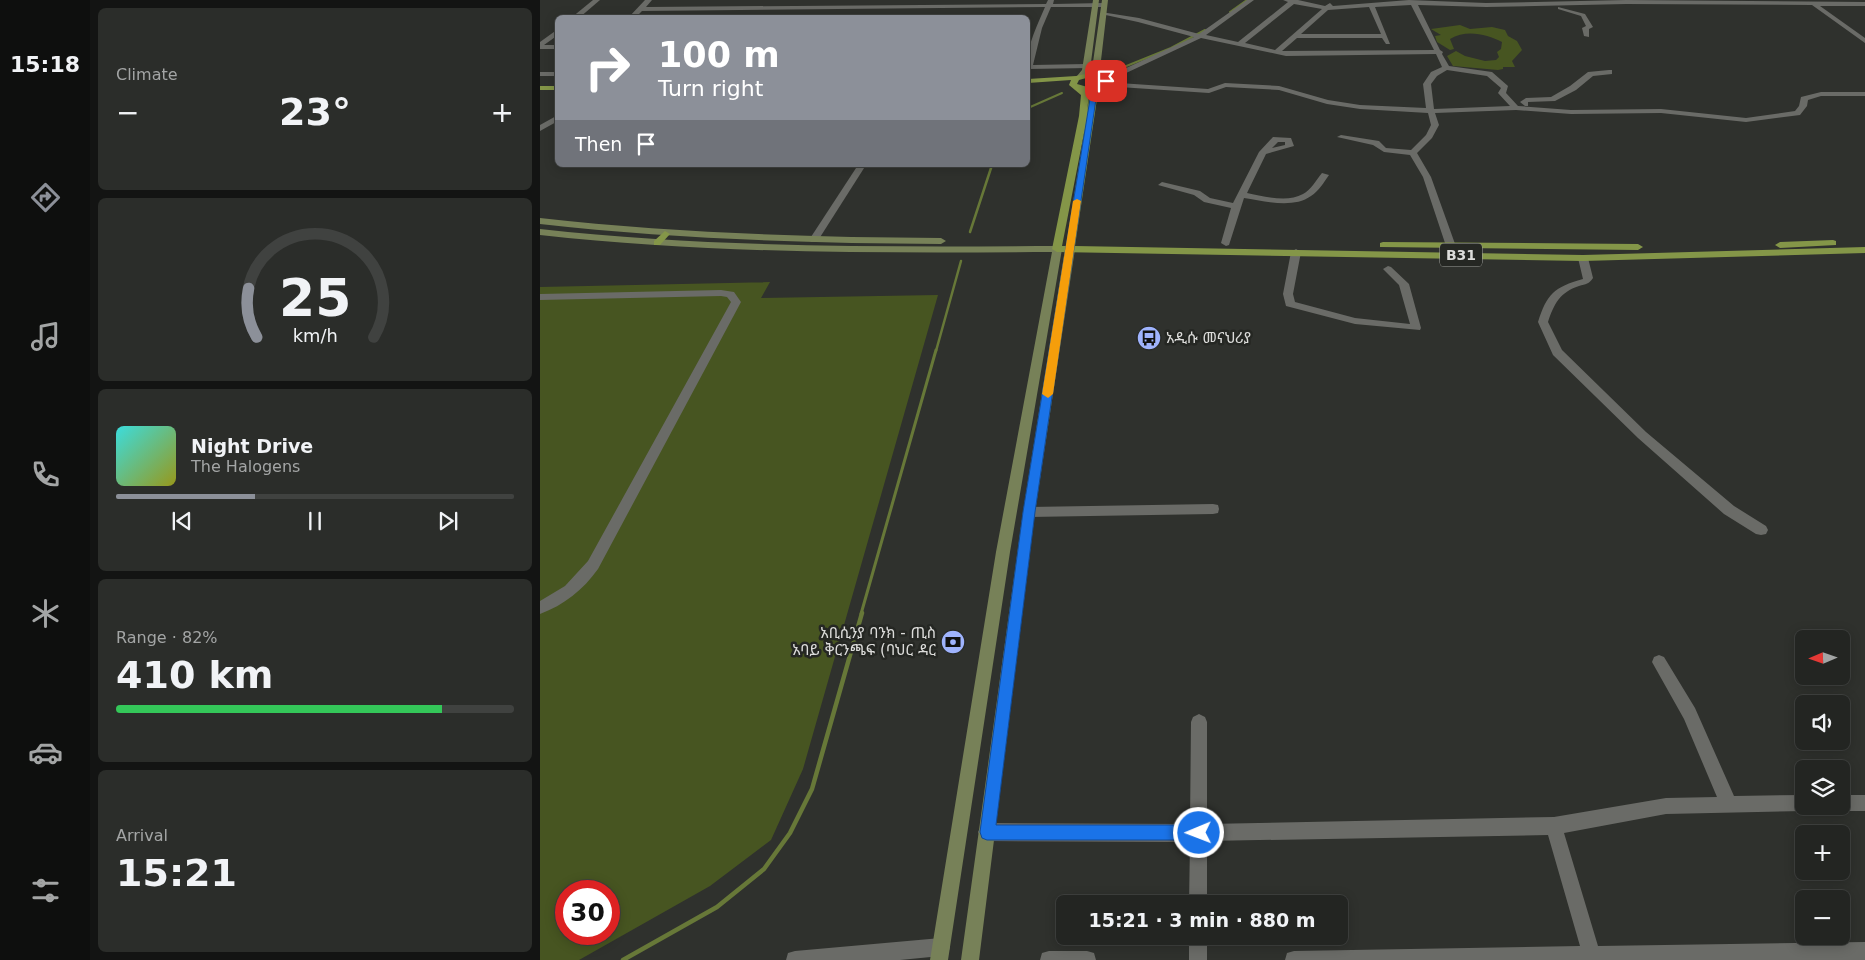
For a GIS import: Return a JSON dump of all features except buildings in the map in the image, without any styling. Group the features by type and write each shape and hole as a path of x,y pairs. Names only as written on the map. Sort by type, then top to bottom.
{"main road":[{"path":"970,960 1064,245 1083,116 1085,95 1073,83 1086,66 1096,3"},
{"path":"1103,82 1096,69 1104,6"},
{"path":"1030,81 1079,77 1103,82"},
{"path":"1030,86 1078,88 1103,82"},
{"path":"940,953 1003,552 1093,99 1103,82"},
{"path":"540,88 555,89"},
{"path":"540,94 555,90"},
{"path":"540,221 665,234 814,240 1064,245"},
{"path":"540,232 657,242 808,250 1064,245"},
{"path":"657,242 665,234"},
{"name":"B31","path":"1064,245 1296,252 1694,247 1865,242"},
{"name":"B31","path":"1064,245 1226,243 1452,250 1583,258 1865,250"},
{"path":"1835,243 1842,251"}],"street":[{"path":"578,15 597,0"},
{"path":"638,0 649,0"},
{"path":"634,15 649,0"},
{"path":"693,15 708,0"},
{"path":"746,15 760,0"},
{"path":"822,15 832,0"},
{"path":"876,15 885,0"},
{"path":"1103,82 1201,36 1251,0"},
{"path":"1277,52 1336,0"},
{"path":"1239,45 1291,1 1326,8 1412,1 1588,8 1625,1 1865,4"},
{"path":"1412,1 1440,52 1446,68"},
{"path":"640,9 827,7 935,9 977,3 1096,3 1139,20 1190,34 1277,52 1300,54 1440,52"},
{"path":"1031,43 1036,28 1050,3"},
{"path":"1371,4 1392,53"},
{"path":"1814,4 1865,41"},
{"path":"1547,5 1588,8"},
{"path":"800,15 806,8"},
{"path":"1587,36 1585,28 1590,27 1588,8"},
{"path":"540,46 555,34"},
{"path":"1296,36 1385,36"},
{"path":"540,46 555,47"},
{"path":"1030,67 1086,66"},
{"path":"1413,153 1432,132 1435,125 1427,84 1434,74 1446,68 1489,74 1505,88 1502,93 1516,108"},
{"path":"1528,108 1524,101 1552,98 1573,88 1591,74 1609,72"},
{"path":"540,74 555,74"},
{"path":"1103,82 1119,85 1209,90 1226,85 1279,88 1344,105 1431,111 1516,108 1571,112 1661,111 1754,120 1797,113 1804,106 1804,99 1812,95 1865,94"},
{"path":"540,129 555,119"},
{"path":"1341,137 1376,143 1384,150 1413,153"},
{"path":"1226,243 1235,206 1263,152"},
{"path":"1413,153 1427,177 1452,250"},
{"path":"814,240 861,167"},
{"path":"1242,194 1271,199 1294,199 1307,196 1325,175"},
{"path":"1162,185 1197,193 1207,200 1235,206"},
{"path":"1296,252 1288,294 1290,304 1355,321 1416,328 1404,284 1388,269"},
{"path":"1583,258 1588,278 1586,281 1567,286 1556,292 1550,300 1543,322 1558,352 1642,435 1729,510 1761,530"},
{"path":"540,297 721,293 730,294 736,302 593,565 584,579 571,591 540,608"},
{"path":"1029,512 1213,509"},
{"path":"1659,662 1682,695 1698,727 1728,803"},
{"path":"1198,895 1199,722"},
{"path":"1850,803 1865,802"},
{"path":"987,832 1199,833 1554,826 1666,806 1728,803 1795,803"},
{"path":"1554,826 1592,957"},
{"path":"1198,945 1198,960"},
{"path":"1294,960 1726,956 1865,951"},
{"path":"795,960 940,953"},
{"path":"1049,960 1086,960"}],"green space":[{"path":"1460,25 1470,29 1492,27 1505,30 1508,36 1517,41 1522,50 1512,61 1515,67 1503,67 1503,69 1498,70 1453,66 1447,56 1456,51 1465,56 1485,61 1496,60 1499,57 1497,52 1501,49 1502,42 1483,35 1470,33 1450,39 1454,49 1450,50 1437,42 1435,36 1441,35 1431,29"},
{"path":"770,282 761,298 938,295 803,769 771,840 710,886 620,937 620,880 555,880 555,945 606,945 579,960 540,960 540,287"}],"waterway":[{"path":"1230,12 1247,0"},
{"path":"1109,73 1171,48 1205,30"},
{"path":"1030,107 1062,93"},
{"path":"970,232 991,167"},
{"path":"936,351 961,261"},
{"path":"861,614 936,350"},
{"path":"623,960 717,907 764,869 790,833 812,789 862,613"}],"slow traffic":[{"path":"1048,394 1077,201"}],"place":[{"name":"አዲሱ መናህሪያ","path":"1149,338"},
{"name":"አቢሲንያ ባንክ - ጢስ አባይ ቅርንጫፍ (ባህር ዳር","path":"953,642"}],"route":[{"path":"1106,81 1093,99 1029,512 987,832 1079,834 1199,833"}]}
